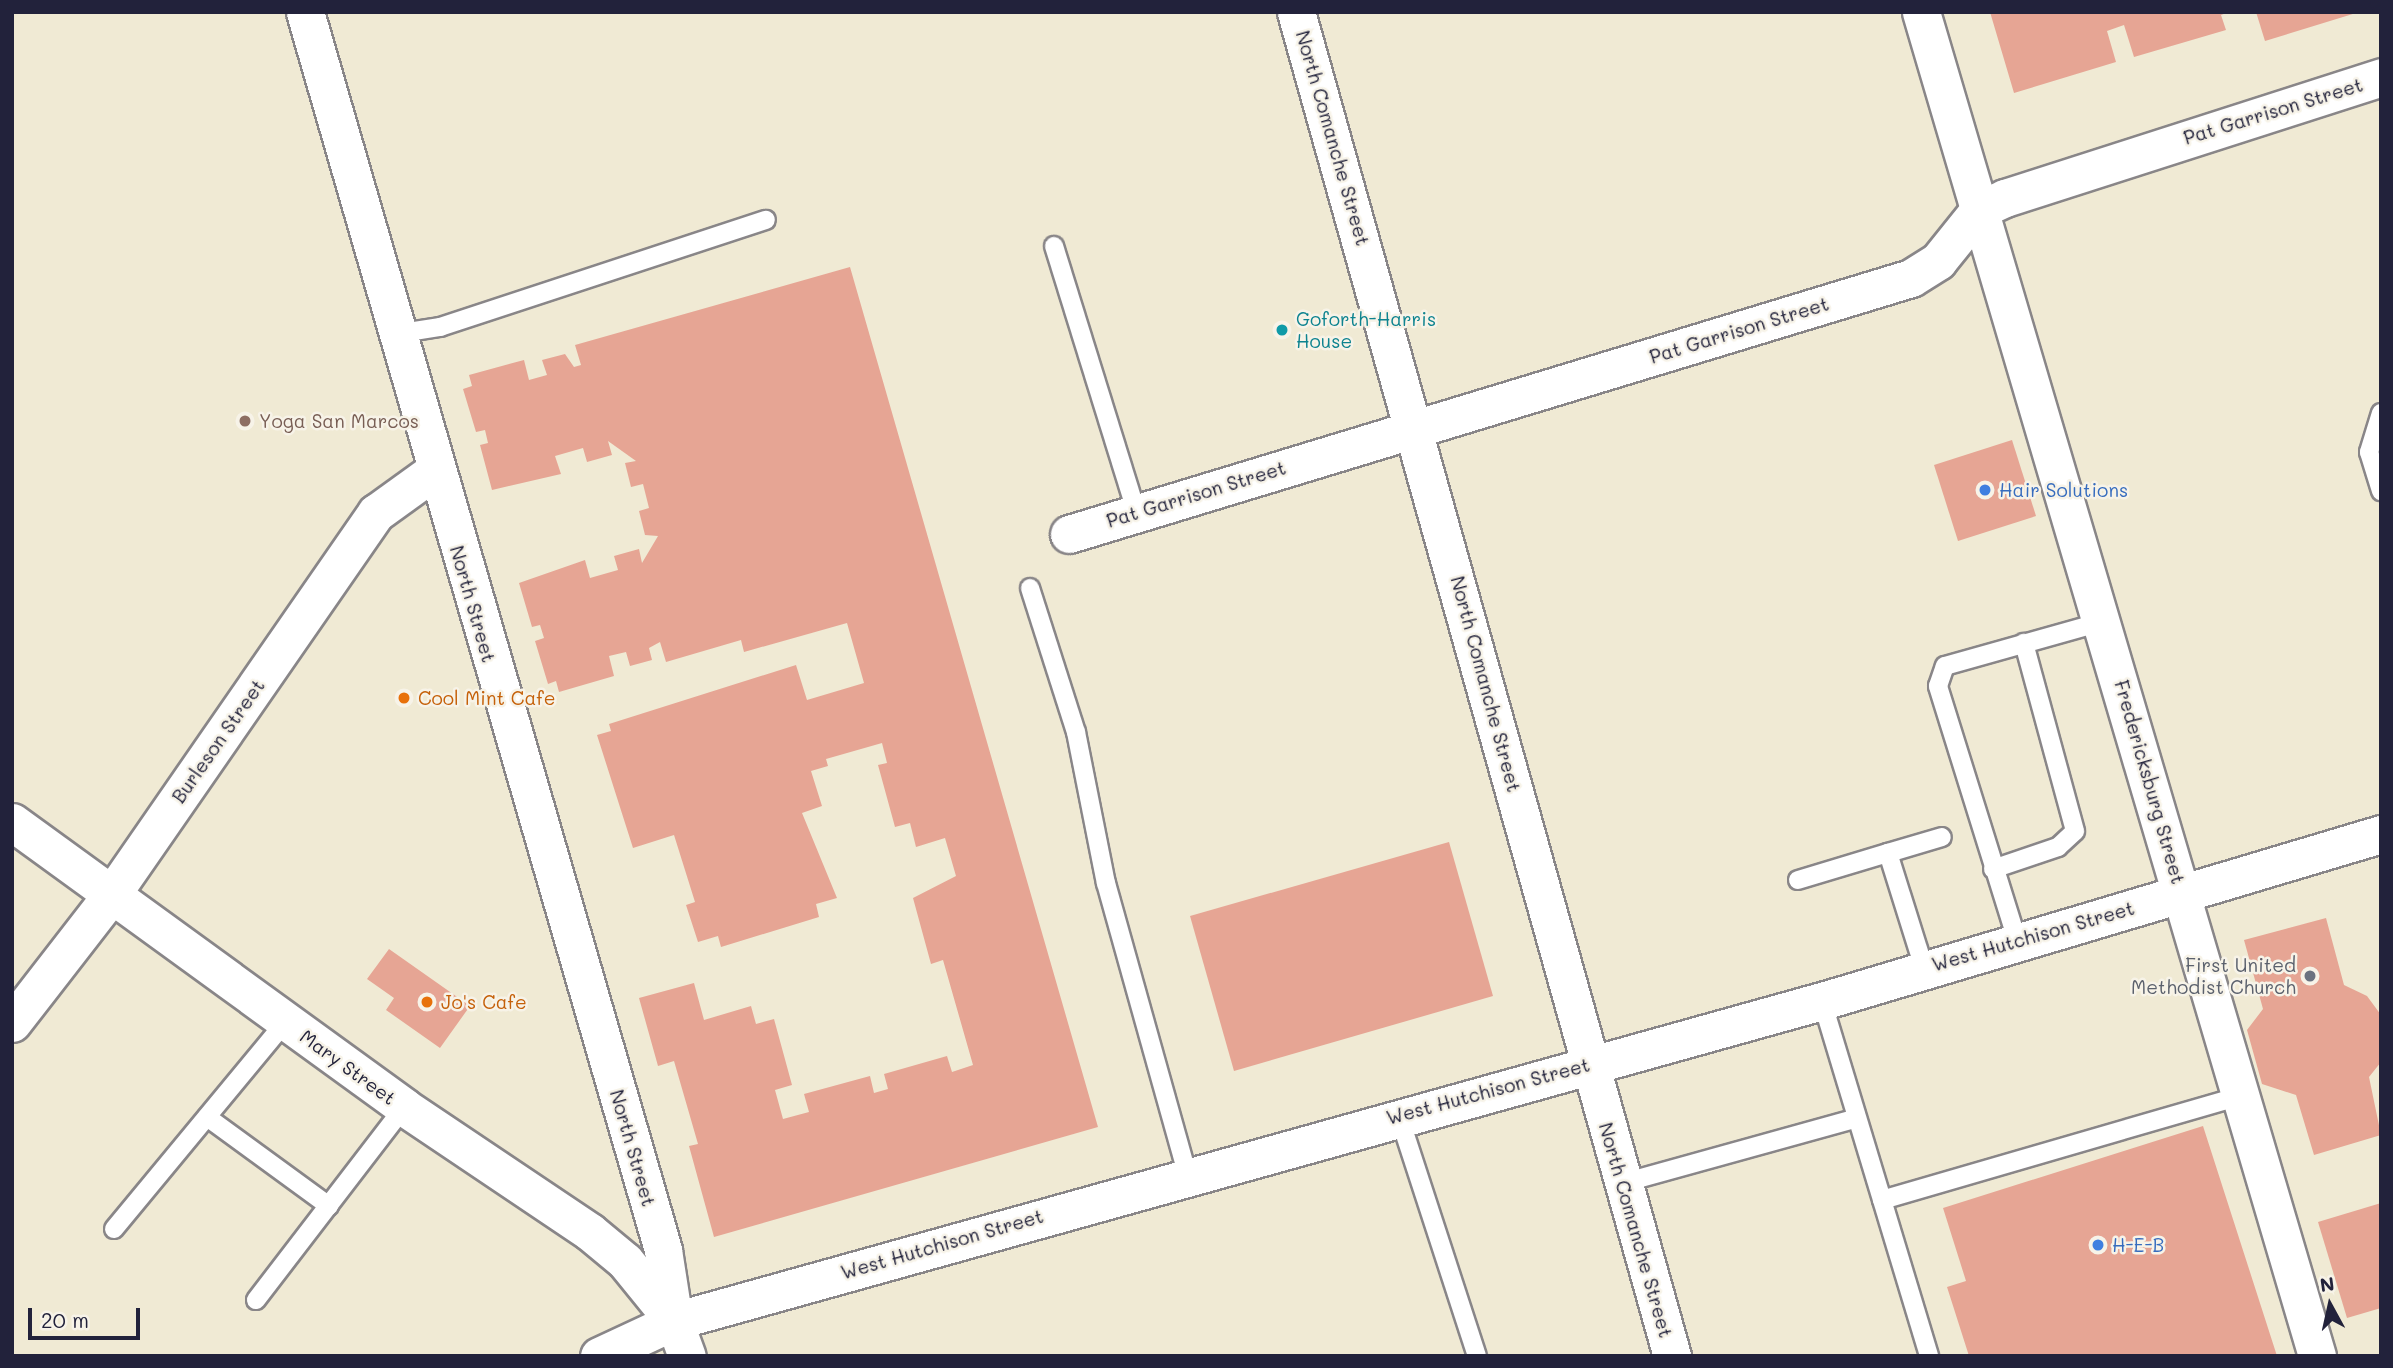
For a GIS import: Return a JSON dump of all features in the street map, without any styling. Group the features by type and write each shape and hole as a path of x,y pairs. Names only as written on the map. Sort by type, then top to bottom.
{"street":[{"name":"North Street","path":"305,12 435,471 663,1250 674,1321 687,1356"},
{"name":"North Comanche Street","path":"1296,12 1416,426 1589,1064 1672,1356"},
{"name":"Fredericksburg Street","path":"1921,12 2105,621 2237,1097 2317,1356"},
{"name":"Pat Garrison Street","path":"1069,534 1136,511 1911,278 1938,261 1979,210 2381,78"},
{"name":"Burleson Street","path":"12,1023 112,894 376,513 435,471"},
{"name":"Mary Street","path":"12,822 404,1107 590,1232 625,1261 674,1321"},
{"name":"West Hutchison Street","path":"599,1356 674,1321 1187,1173 1822,1001 2017,940 2381,834"}],"lane":[{"path":"396,334 440,327 766,220"},
{"path":"1054,246 1136,511"},
{"path":"2381,413 2369,452 2381,491"},
{"path":"1030,588 1076,732 1106,883 1187,1173"},
{"path":"2017,940 1938,686 1944,666 2105,621"},
{"path":"1993,869 2058,847 2075,831 2024,643"},
{"path":"1798,880 1942,837"},
{"path":"1888,853 1924,968"},
{"path":"1822,1001 1853,1119 1882,1200 1929,1356"},
{"path":"114,1229 286,1021"},
{"path":"1882,1200 2237,1097"},
{"path":"256,1300 404,1107"},
{"path":"207,1116 329,1206"},
{"path":"1399,1116 1477,1356"},
{"path":"1623,1183 1853,1119"}],"building":[{"path":"1990,12 2229,12 2221,15 2226,30 2134,57 2124,25 2107,31 2116,62 2014,93"},
{"path":"2256,12 2356,12 2356,13 2265,41"},
{"path":"850,267 1098,1127 714,1237 689,1146 698,1144 674,1061 658,1066 639,998 694,983 704,1020 751,1006 756,1024 774,1019 792,1085 775,1090 783,1119 809,1112 804,1094 870,1076 874,1093 888,1089 884,1074 947,1056 952,1072 973,1065 943,960 931,964 913,898 956,876 945,838 916,847 910,823 895,827 878,765 887,763 882,743 826,759 828,766 811,771 822,806 802,813 837,898 816,904 819,917 721,947 718,936 698,942 686,905 695,902 674,835 633,848 597,735 611,731 609,724 796,665 807,700 864,683 847,623 744,652 741,640 666,662 660,642 649,648 652,660 630,666 626,652 609,656 614,676 559,692 556,681 548,684 535,641 544,638 540,625 532,627 519,583 585,560 590,578 618,570 614,556 639,549 642,563 658,536 645,535 639,511 649,508 643,484 631,487 625,463 636,461 608,441 612,455 587,462 583,448 555,456 561,474 492,490 480,445 488,443 485,430 476,432 463,389 472,386 469,375 524,360 529,380 547,375 542,360 565,354 574,367 581,365 575,345"},
{"name":"Hair Solutions","path":"2012,440 2036,516 1958,541 1934,465"},
{"path":"1449,842 1493,996 1234,1071 1190,916"},
{"path":"2326,918 2344,985 2367,996 2381,1015 2381,1062 2369,1077 2381,1135 2314,1155 2296,1095 2262,1084 2247,1030 2263,1009 2244,940"},
{"name":"Jo's Cafe","path":"389,949 470,1006 440,1048 386,1010 394,998 367,979"},
{"name":"H-E-B","path":"2203,1126 2277,1356 1969,1356 1947,1287 1966,1281 1943,1208"},
{"path":"2381,1203 2381,1308 2347,1318 2318,1222"}],"place":[{"name":"Goforth-Harris House","path":"1282,330"},
{"name":"Yoga San Marcos","path":"245,421"},
{"name":"Hair Solutions","path":"1985,490"},
{"name":"Cool Mint Cafe","path":"404,698"},
{"name":"First United Methodist Church","path":"2310,976"},
{"name":"Jo's Cafe","path":"427,1002"},
{"name":"H-E-B","path":"2098,1245"}]}
